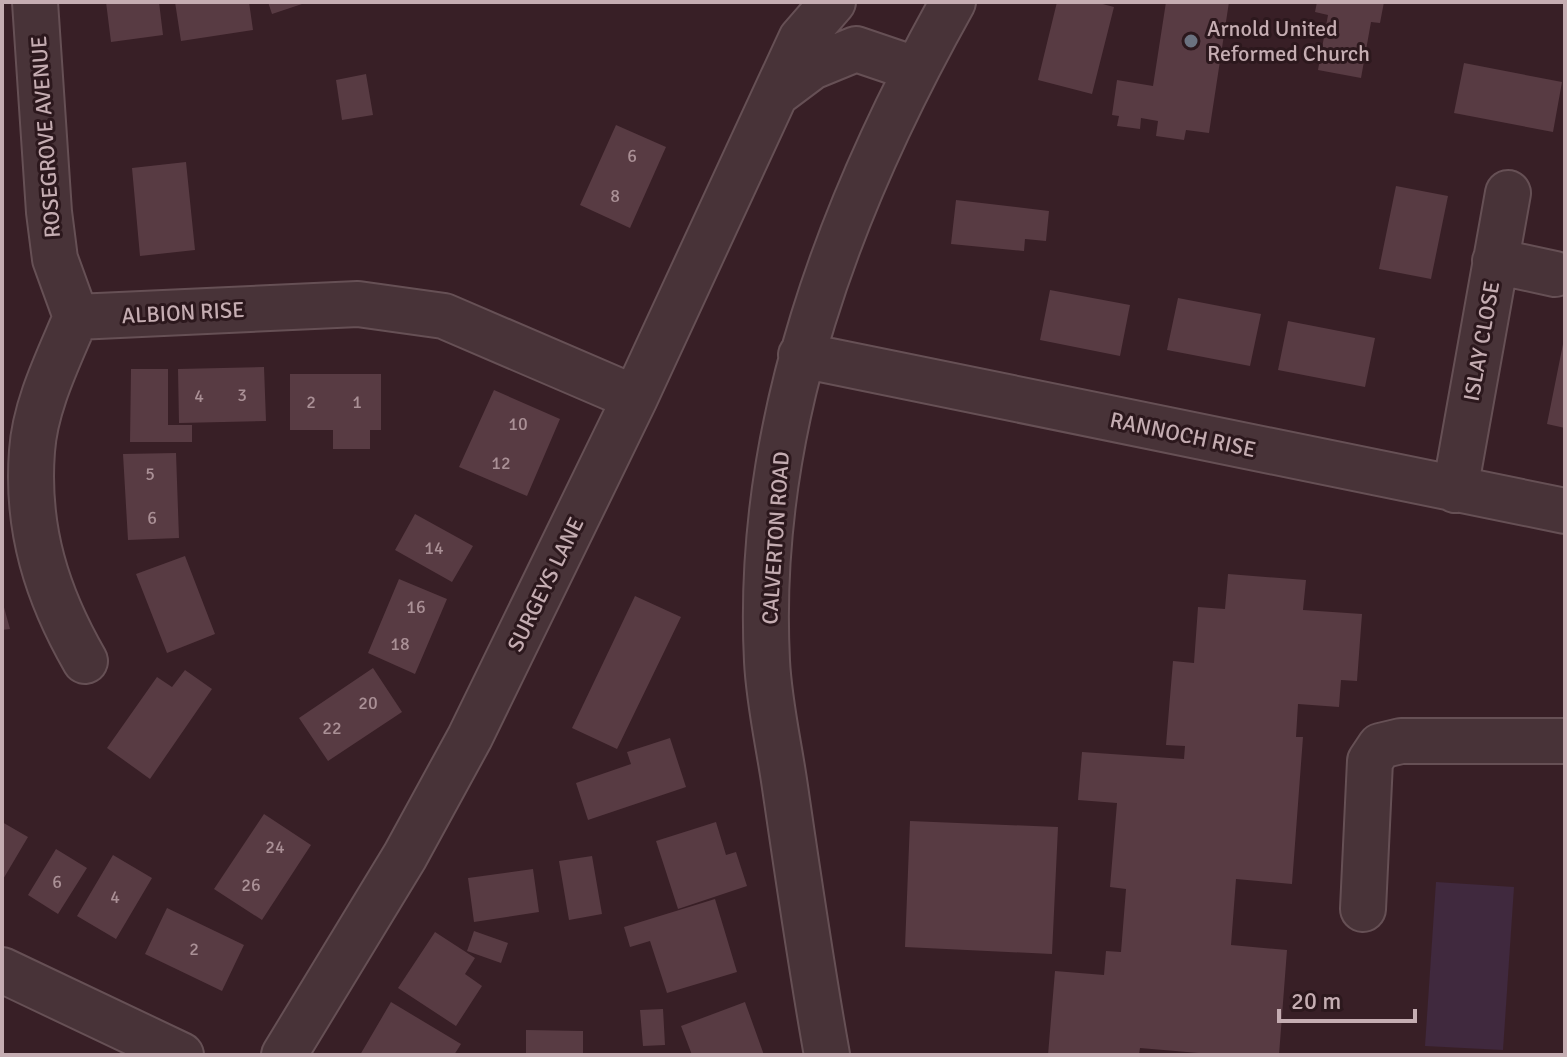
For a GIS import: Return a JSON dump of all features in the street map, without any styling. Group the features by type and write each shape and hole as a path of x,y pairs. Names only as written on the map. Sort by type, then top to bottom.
{"street":[{"name":"ROSEGROVE AVENUE","path":"35,2 55,259 76,317"},
{"name":"SURGEYS LANE","path":"284,1055 405,856 470,737 635,398 801,39 833,2"},
{"name":"CALVERTON ROAD","path":"827,1055 767,663 768,573 777,465 801,355 844,223 915,69 940,5"},
{"path":"774,96 812,67 856,49 915,69"},
{"name":"ISLAY CLOSE","path":"1455,490 1508,193"},
{"path":"1495,261 1555,274"},
{"name":"ALBION RISE","path":"76,317 358,304 444,316 635,398"},
{"path":"76,317 44,399 32,449 39,558 63,622 85,661"},
{"name":"RANNOCH RISE","path":"801,355 1565,511"},
{"path":"1363,909 1370,761 1380,746 1401,741 1565,741"},
{"path":"2,970 181,1055"}],"shaded area":[{"path":"1436,882 1514,887 1503,1050 1425,1046"}],"building":[{"path":"106,2 159,2 163,35 111,42"},
{"path":"175,2 249,2 253,30 181,41"},
{"path":"268,2 305,2 305,3 272,14"},
{"path":"1057,2 1095,2 1114,7 1092,94 1038,80"},
{"name":"Arnold United Reformed Church","path":"1166,2 1229,2 1209,133 1186,130 1184,140 1156,136 1158,121 1141,118 1140,129 1117,126 1119,116 1112,115 1117,80 1153,86"},
{"path":"1317,2 1384,2 1380,23 1371,22 1361,78 1318,70 1328,15 1315,12"},
{"path":"1464,63 1562,82 1553,132 1454,113"},
{"path":"366,74 373,115 342,120 336,80"},
{"path":"616,125 666,147 630,228 580,205"},
{"path":"186,162 195,250 140,256 132,168"},
{"path":"1396,186 1448,196 1431,279 1379,269"},
{"path":"956,200 1049,211 1046,241 1025,239 1024,251 951,244"},
{"path":"1050,290 1130,305 1120,356 1040,340"},
{"path":"1178,298 1261,314 1250,366 1167,350"},
{"path":"1288,321 1375,338 1365,387 1278,370"},
{"path":"1565,339 1565,428 1547,424"},
{"path":"264,367 266,421 179,423 178,369"},
{"path":"131,369 168,369 168,425 192,425 192,442 130,442"},
{"path":"290,374 381,374 381,430 370,430 370,449 333,449 333,430 290,430"},
{"path":"494,390 560,419 527,496 459,467"},
{"path":"176,453 179,538 128,540 123,454"},
{"path":"415,514 473,546 452,582 395,550"},
{"path":"185,556 215,634 167,653 136,574"},
{"path":"1228,574 1306,580 1303,610 1362,614 1357,681 1341,680 1339,707 1298,704 1296,737 1303,737 1292,884 1236,879 1231,945 1287,950 1279,1055 1222,1055 1140,1048 1139,1055 1048,1055 1055,971 1104,975 1106,951 1121,952 1126,889 1110,887 1117,803 1078,800 1082,752 1184,759 1185,746 1166,745 1173,661 1194,663 1198,607 1225,609"},
{"path":"399,579 447,599 415,674 368,653"},
{"path":"635,596 681,617 617,749 572,728"},
{"path":"2,600 10,629 2,630"},
{"path":"373,668 402,712 328,761 299,718"},
{"path":"185,670 212,689 150,779 107,748 157,677 172,687"},
{"path":"670,738 686,787 588,820 576,783 631,764 627,752"},
{"path":"264,814 311,845 262,920 214,889"},
{"path":"910,821 1058,827 1052,954 905,947"},
{"path":"2,822 28,837 2,881"},
{"path":"716,822 726,855 736,852 747,886 678,909 656,841"},
{"path":"56,849 87,868 58,914 28,895"},
{"path":"113,855 152,878 116,939 77,916"},
{"path":"592,856 602,914 569,920 559,861"},
{"path":"533,869 539,912 474,922 468,878"},
{"path":"715,899 737,972 667,993 650,941 630,947 624,927"},
{"path":"167,908 244,945 222,991 145,954"},
{"path":"474,931 508,943 501,963 467,951"},
{"path":"435,932 475,958 465,974 482,986 456,1026 398,988"},
{"path":"391,1002 461,1044 454,1055 360,1055"},
{"path":"745,1002 764,1055 692,1055 681,1026"},
{"path":"663,1009 665,1045 643,1046 640,1010"},
{"path":"526,1030 583,1031 583,1055 526,1055"}],"place":[{"name":"Arnold United Reformed Church","path":"1191,41"}]}
